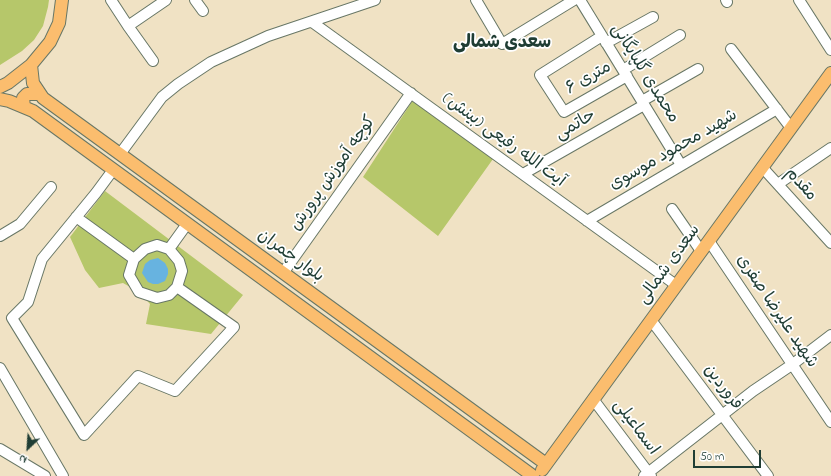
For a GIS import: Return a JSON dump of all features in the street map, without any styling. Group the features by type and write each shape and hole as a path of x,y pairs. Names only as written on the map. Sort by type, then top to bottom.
{"main road":[{"path":"0,87 8,83 31,65 50,42 59,23 62,0"},
{"name":"بلوار چمران","path":"31,65 33,83 43,98 546,464"},
{"name":"سعدی شمالی","path":"538,476 831,73"},
{"path":"819,90 831,83"},
{"path":"24,108 23,98 27,94 40,94"},
{"name":"بلوار چمران","path":"0,99 33,111 533,476"},
{"path":"274,287 284,273"},
{"path":"506,456 513,457 516,455 520,449 519,445"}],"street":[{"path":"111,0 154,61"},
{"path":"128,26 166,0"},
{"path":"195,0 203,11"},
{"path":"120,154 162,97 178,84 211,62 268,36 375,0"},
{"path":"476,0 502,44 574,0"},
{"name":"محمدی گلپایگانی","path":"580,0 682,165"},
{"path":"799,0 831,50"},
{"path":"604,39 653,17"},
{"name":"آیت الله رفیعی (بینش)","path":"312,22 676,285"},
{"path":"625,73 680,35"},
{"name":"۶ متری","path":"604,39 540,75 564,112 625,73"},
{"path":"730,49 791,128"},
{"name":"حاتمی","path":"523,174 698,69"},
{"name":"کوچه آموزش پرورش","path":"284,273 410,93"},
{"name":"شهید محمود موسوی","path":"586,220 777,109"},
{"path":"778,184 831,148"},
{"name":"مقدم","path":"762,168 831,243"},
{"path":"113,170 42,259 28,302 12,318 84,435 138,376 176,391 234,326 177,287"},
{"path":"0,236 20,224 51,187"},
{"name":"شهید علیرضا صفری","path":"672,209 705,246 793,364 831,422"},
{"path":"76,217 134,259"},
{"path":"169,249 187,224"},
{"path":"158,245 169,249 179,261 182,271 177,287 169,295 157,298 139,292 129,275 134,259 145,250 158,245"},
{"name":"فروردین","path":"651,320 768,476"},
{"path":"648,475 753,391 831,336"},
{"path":"0,368 63,476"},
{"name":"اسماعیلی","path":"594,399 648,475"},
{"path":"0,449 45,476"}],"green space":[{"path":"0,0 49,0 43,26 34,40 22,51 0,65"},
{"path":"413,100 493,159 438,236 363,177"},
{"path":"105,191 243,295 211,334 146,324 150,304 139,292 123,283 99,288 85,270 70,237"}],"water":[{"path":"158,258 165,263 168,269 168,274 165,281 158,284 153,284 148,282 142,273 145,264 150,260"}],"district":[{"name":"سعدی شمالی","path":"502,44"}]}
